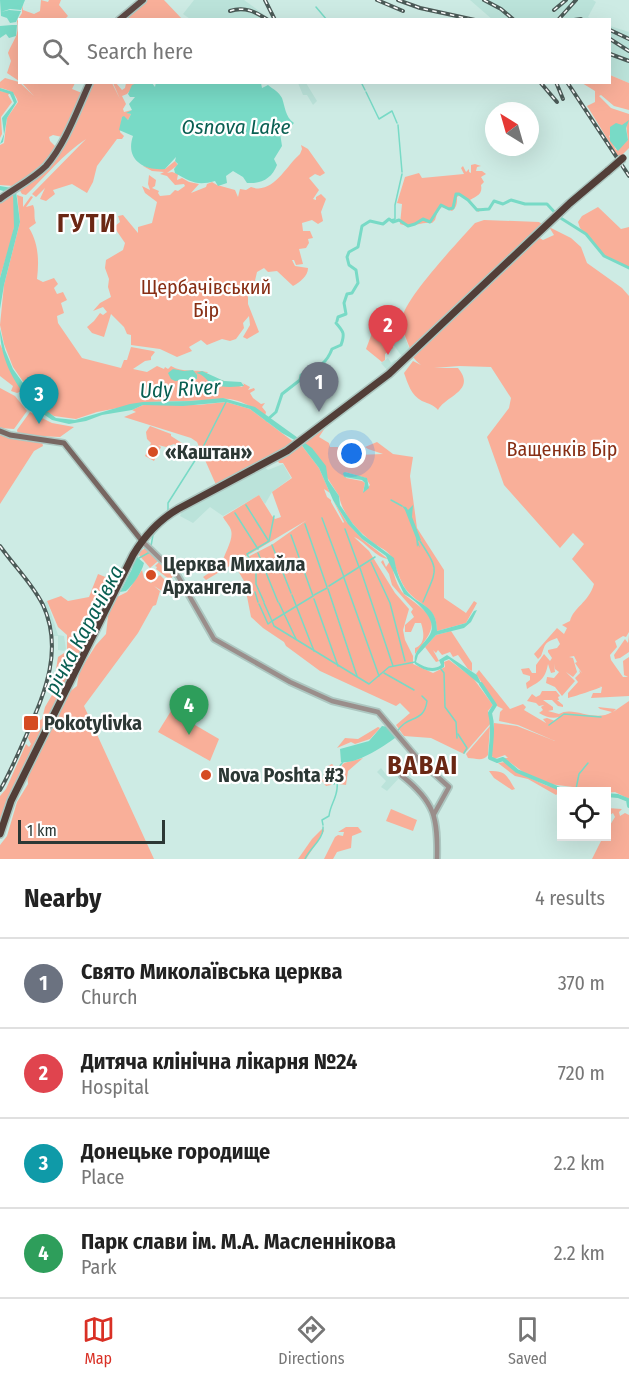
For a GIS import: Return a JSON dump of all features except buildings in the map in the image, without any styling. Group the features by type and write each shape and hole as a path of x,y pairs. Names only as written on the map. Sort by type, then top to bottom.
{"highway":[{"path":"0,834 11,801 133,555 154,527 171,514 293,447 404,363 557,215 626,156"}],"main road":[{"path":"121,18 142,0"},
{"path":"0,199 42,170 55,154 89,84"},
{"path":"0,431 10,435 64,443 142,541"}],"street":[{"path":"142,541 178,576 215,640 290,682 336,703 374,710 383,716 418,759 449,787 434,814"},
{"path":"418,759 402,776 417,789 434,814 437,859"}],"shaded area":[{"path":"194,0 244,0 269,18 189,18 183,14"},
{"path":"470,0 593,0 596,2 588,17 590,18 491,18"},
{"path":"611,26 629,32 629,83 611,75"},
{"path":"298,84 307,84 317,101 313,105 307,95 303,95"},
{"path":"394,320 403,333 410,350 389,372 381,363 388,358 391,363 397,361 404,355 401,355 390,340 385,327"},
{"path":"283,464 291,478 272,492 265,504 259,495 223,516 210,507 193,523 180,516 183,508 263,466 268,470"},
{"path":"47,601 58,635 64,636 66,649 64,651 58,650 58,636 54,636 44,603"},
{"path":"36,706 39,708 24,742 21,741"},
{"path":"381,768 388,777 396,772 401,776 387,791 381,787 386,781 377,772"}],"green space":[{"path":"41,0 48,2 49,0 61,0 59,5 68,16 66,18 19,18 22,13 22,5 23,10 34,14 40,11"},
{"path":"144,0 164,0 181,18 128,18"},
{"path":"18,26 18,80 7,73 11,61 8,53 17,34"},
{"path":"611,75 629,83 629,110 614,106 601,95 599,96 611,108 629,114 629,148 619,158 587,106 595,102 595,91 584,84 611,84","holes":["626,124 628,140 616,150 609,136"]},
{"path":"5,78 18,82 34,96 23,84 74,84 72,89 82,93 62,137 53,135 49,137 56,147 52,153 14,186 0,185 0,145 4,143 7,118 18,102 12,92 0,88 0,82"},
{"path":"89,84 112,84 120,99 113,84 117,84 122,90 126,84 136,84 122,96 126,104 124,112 132,110 127,113 131,114 128,120 122,117 120,132 124,136 122,139 117,139 97,166 93,182 87,193 72,184 53,190 55,194 46,201 40,199 45,188 36,197 32,194 86,139 62,158 26,195 22,194 19,189 47,166"},
{"path":"0,91 10,93 8,95 12,102 1,117 2,134 0,138"},
{"name":"Щербачівський Бір","path":"301,145 308,149 325,173 320,176 315,174 309,178 319,190 313,199 316,200 316,197 321,194 326,199 321,212 323,221 318,224 312,220 302,223 303,231 310,231 313,238 308,239 309,243 306,248 299,249 303,264 296,265 292,260 295,266 308,268 305,276 298,283 293,286 277,271 268,272 264,268 257,272 254,285 248,292 248,304 259,332 247,339 243,337 250,325 249,316 236,339 230,341 222,339 207,345 201,340 189,347 192,351 177,357 160,349 131,345 131,335 127,334 124,327 111,314 104,337 92,333 87,327 100,313 103,315 107,312 103,307 93,311 100,303 111,297 105,268 106,260 123,250 125,243 114,227 120,222 118,216 123,215 138,233 138,227 152,223 157,202 145,193 142,186 150,190 149,175 156,180 152,188 159,191 160,196 170,195 185,186 184,184 175,185 167,176 160,174 164,172 152,171 143,166 165,169 175,161 178,165 167,173 178,174 177,180 182,178 199,184 191,193 212,182 235,190 238,197 240,189 266,187 272,183 300,154"},
{"path":"471,165 481,166 477,167 476,171 486,174 481,177 484,182 480,193 470,200 476,208 483,209 478,212 469,201 460,195 452,211 442,207 438,210 432,223 409,226 400,224 402,204 397,203 405,177 419,173 422,178 464,174 461,168 463,166 466,172 469,169 471,173"},
{"path":"12,193 15,202 15,224 0,278 0,201"},
{"path":"17,195 23,197 23,207 31,196 33,197 26,207 33,205 36,223 29,228 35,240 37,279 43,282 54,278 58,284 54,288 57,294 63,292 67,300 61,303 64,313 57,316 58,323 82,358 121,368 124,360 127,360 131,347 153,351 155,352 151,360 133,369 147,372 157,366 168,369 171,366 207,372 198,372 242,387 244,384 241,382 250,387 248,390 254,388 255,390 250,393 253,398 261,404 265,403 262,407 266,412 265,416 248,405 229,399 149,402 97,412 76,419 54,416 42,409 13,367 0,325 4,285 20,222"},
{"path":"598,207 621,229 629,227 629,268 604,256 580,228 578,222 582,216"},
{"name":"Ващенків Бір","path":"484,220 539,222 543,225 533,234 543,240 554,235 549,227 571,238 581,247 587,263 622,288 629,296 629,632 626,637 623,636 615,641 617,647 610,655 623,677 628,677 624,675 623,661 629,657 629,696 591,698 593,693 601,693 602,687 599,686 601,687 568,698 568,693 578,682 575,678 580,673 579,670 582,673 575,663 577,662 574,656 569,657 573,658 577,672 573,677 566,672 575,681 562,696 555,687 546,683 547,677 554,678 559,672 555,669 554,664 555,672 551,673 548,664 541,680 527,689 526,683 530,680 530,676 523,674 521,669 529,668 532,673 536,673 536,665 544,654 550,661 552,658 548,650 557,648 560,644 557,638 547,643 538,659 534,654 557,628 564,634 567,628 562,625 570,621 574,612 592,590 594,584 572,559 584,544 573,533 560,548 504,485 487,437 509,408 511,398 491,367 434,368 458,368 464,382 462,388 438,410 415,396 404,373 413,361 421,365 413,357 403,329 402,319 405,310 445,256 475,223"},
{"path":"383,328 393,348 385,354 385,360 382,362 366,349 372,333 379,337"},
{"path":"0,344 22,391 17,393 11,391 13,386 0,376"},
{"path":"0,388 15,396 27,411 14,429 0,428"},
{"path":"226,402 250,409 295,443 217,487 197,442 191,438 124,417 136,412 132,410 143,405 198,405"},
{"path":"30,412 52,423 74,427 60,437 18,435 17,430"},
{"path":"327,425 319,437 329,443 330,447 338,447 339,450 357,455 383,454 365,447 377,442 393,454 413,457 410,476 417,528 444,570 444,598 466,613 474,601 477,603 466,623 437,631 431,612 405,588 390,555 365,536 347,515 339,496 303,440 312,438","holes":["345,472 366,478 370,485 363,492 365,483 346,478"]},
{"path":"150,426 171,434 185,445 182,449 174,444 166,447 158,445 161,447 154,461 145,456 151,443 147,439 146,432"},
{"path":"0,434 42,442 43,446 34,451 0,504"},
{"path":"300,443 319,468 330,493 324,489 327,497 331,500 343,523 333,500 346,521 362,539 388,559 383,558 354,537 369,551 395,593 409,609 403,630 413,656 413,664 433,673 445,667 444,662 449,660 473,678 493,705 488,711 491,723 464,754 431,738 404,736 396,725 410,713 400,703 396,706 320,671 251,617 244,581 234,564 273,544 307,520 206,580 203,577 222,564 230,542 231,530 223,517 259,495 275,519 281,517 272,492 292,478 283,463 279,463 277,459"},
{"path":"145,548 158,561 150,568 139,555"},
{"path":"383,560 386,567 390,561 402,592 429,616 431,628 429,635 415,654 415,648 421,644 423,637 421,623 415,623 411,632 405,632 405,625 414,617 411,612 413,609 392,585 389,574 381,562"},
{"path":"159,562 172,573 170,580 156,569 155,566"},
{"path":"142,570 144,578 151,583 160,575 167,582 162,591 154,586 160,591 156,605 153,606 138,633 84,706 154,859 0,859 0,845 7,836 17,802 28,784 27,772 68,693 77,686 79,672 106,634 109,608 117,597 127,592"},
{"path":"113,571 119,576 43,732 41,731 38,736 38,742 0,829 0,796 6,789 26,744 29,747 31,744 28,738 32,729 42,719 45,707 52,695 58,657 67,651 67,635 58,627 47,601 61,596 68,601 89,597 98,574 108,578"},
{"path":"451,631 472,663 472,671 458,655 453,657 450,652 442,655 438,650 436,653 433,650 439,661 436,662 425,647 436,635"},
{"path":"629,635 629,652 615,659 614,655 625,639 628,643"},
{"path":"479,670 510,709 523,704 526,707 524,710 546,723 543,719 555,721 559,717 549,717 539,713 543,710 541,707 544,705 539,706 527,701 532,694 536,697 542,691 556,691 560,696 557,700 563,707 558,706 552,700 543,700 553,707 553,710 548,711 559,714 571,711 598,716 605,715 612,712 598,707 616,709 613,712 629,701 629,799 615,792 611,792 611,787 573,787 549,784 523,772 504,758 508,758 505,755 494,759 491,755 494,723 517,726 555,741 518,725 499,721 500,712 503,709 497,706 476,674"},
{"path":"171,711 219,739 210,761 158,732"},
{"path":"490,726 488,755 481,759 468,758 466,754"},
{"path":"380,728 370,739 355,744 351,742 337,748 345,738 358,739"},
{"path":"363,758 348,771 346,785 339,784 343,764"},
{"path":"505,762 517,772 557,789 557,794 528,779 515,776 498,763"},
{"path":"332,764 336,769 333,782 326,786 322,781 326,767"},
{"path":"489,771 503,773 515,789 512,790 494,778"},
{"path":"611,808 622,809 619,812 620,816 625,813 629,815 629,859 592,859 601,841 611,841 611,824 615,817 613,813 611,814"},
{"path":"391,809 417,820 413,831 386,821"},
{"path":"346,827 358,827 362,832 352,836 351,848 337,852 333,859 324,859 335,837 343,836 344,832 338,832"},
{"path":"323,828 324,831 306,859 298,859 312,839"}],"water":[{"path":"0,0 25,0 21,10 10,9 1,12 21,11 16,22 10,23 7,18 1,16"},
{"path":"17,25 16,36 9,38 6,34 0,38 0,26"},
{"name":"Osnova Lake","path":"153,84 155,87 156,84 261,84 262,88 268,85 281,96 287,115 294,123 280,133 282,146 274,159 277,165 266,179 247,183 243,177 233,171 226,176 227,183 218,186 215,181 194,182 175,173 174,169 178,164 175,161 176,157 165,169 157,169 143,166 134,157 131,144 133,136 119,130 122,117 128,120 131,114 126,113 132,110 129,104 135,97 130,97 128,94 132,85"},
{"path":"0,88 13,92 17,102 7,118 3,142 0,144 4,134 2,118 14,103 10,94 0,91"},
{"path":"629,120 626,128 628,140 618,151 610,141 610,127 616,123 622,125"},
{"path":"0,186 16,191 20,222 0,309 0,278 14,227 13,194 0,190"},
{"path":"0,329 13,369 38,404 56,418 75,420 143,402 223,398 255,407 312,448 326,466 328,480 339,496 340,505 363,535 394,558 404,586 434,615 437,631 466,623 477,610 471,622 464,628 436,635 418,655 416,662 425,667 435,668 441,665 439,660 447,655 477,675 483,687 449,659 444,661 444,667 433,671 425,670 415,664 418,650 430,635 431,622 421,607 404,594 386,556 362,539 348,524 333,500 319,468 300,443 282,433 250,409 226,402 183,406 143,405 132,410 69,424 52,420 36,409 10,372 3,352"},
{"path":"173,369 193,370 197,379 175,381 168,373"},
{"path":"202,371 224,381 241,382 244,386 216,385 196,373"},
{"path":"345,472 367,478 369,488 363,493 365,483 362,480 344,477"},
{"path":"413,505 412,517 421,540 418,541 420,548 418,545 417,547 416,538 402,506 408,510"},
{"path":"137,557 144,563 141,570 129,588 120,592 132,569 134,558"},
{"path":"382,726 389,727 396,735 395,738 362,758 341,762 340,749 369,741"}],"waterway":[{"path":"316,7 325,18"},
{"path":"362,84 365,90"},
{"path":"366,92 379,119 392,111 397,123"},
{"path":"398,125 402,172"},
{"path":"391,220 395,219 395,205 402,174"},
{"path":"337,321 338,317 346,314 344,303 347,294 352,293 358,283 356,270 349,265 347,257 349,252 358,247 362,226 370,221 383,224 389,219 393,222 399,220 408,226 423,219 430,222 441,205 449,209 453,208 456,194 468,200 477,210 489,209 494,201 503,204 511,200 525,204 547,204 559,217 586,234 604,256 629,268"},
{"path":"267,420 276,412 282,394 300,380 301,375 323,363 332,349 341,345 343,333 336,323"},
{"name":"річка Карачівка","path":"168,514 168,503 201,451 226,402"},
{"path":"391,500 402,506"},
{"path":"246,505 268,540"},
{"path":"235,513 258,549"},
{"path":"264,602 256,584 256,572 247,554 269,541 274,516"},
{"path":"322,518 344,577"},
{"name":"річка Карачівка","path":"151,546 153,535 164,522"},
{"path":"305,524 327,587"},
{"path":"345,529 359,567"},
{"path":"291,535 313,596"},
{"path":"420,541 431,559 434,570 423,602"},
{"path":"272,545 291,593"},
{"name":"річка Карачівка","path":"139,558 150,552"},
{"path":"258,553 278,602"},
{"path":"329,586 375,557"},
{"path":"371,562 390,603 405,661"},
{"path":"360,568 393,666"},
{"path":"344,578 379,676"},
{"path":"314,595 327,588"},
{"path":"328,589 357,676"},
{"path":"255,592 258,602"},
{"path":"292,595 314,651"},
{"path":"264,603 272,621 313,596"},
{"path":"314,599 338,666"},
{"path":"279,603 296,639"},
{"path":"259,604 268,624 272,621 274,626 369,684 389,667 415,662"},
{"path":"441,669 444,673 445,707 456,722 457,738"},
{"path":"384,673 414,690"},
{"name":"Udy River","path":"481,684 495,705 490,713 492,730 490,758 497,761 503,759 517,771 557,788"},
{"path":"397,732 401,726 422,713 427,701 422,696"},
{"path":"549,725 564,714 601,717"},
{"path":"458,734 467,748 464,753"},
{"path":"323,825 322,820 329,816 337,790 338,769 343,762"},
{"path":"576,787 579,774 588,763"},
{"path":"334,784 336,776"},
{"name":"річка Карачівка","path":"7,823 18,794"},
{"name":"Udy River","path":"611,795 628,800 629,806"},
{"path":"305,859 321,836 323,827"}],"railway":[{"path":"265,0 274,18"},
{"path":"377,0 403,11"},
{"path":"398,0 420,8 466,18"},
{"path":"484,0 512,18"},
{"path":"554,10 566,0"},
{"path":"560,18 576,0"},
{"path":"230,11 241,9 264,18"},
{"path":"611,30 629,39"},
{"path":"611,40 629,51"},
{"path":"611,54 629,61"},
{"path":"542,84 557,102"},
{"path":"557,84 563,99"},
{"path":"568,84 629,176"},
{"path":"0,546 39,597 49,622 52,639 52,656 45,688 26,736 0,790"}],"place":[{"name":"Дитяча клінічна лікарня №24","path":"388,355"},
{"name":"Свято Миколаївська церква","path":"319,412"},
{"name":"Донецьке городище","path":"39,424"},
{"name":"«Каштан»","path":"153,452"},
{"name":"Церква Михайла Архангела","path":"151,575"},
{"name":"Pokotylivka","path":"31,723"},
{"name":"Парк слави ім. М.А. Масленнікова","path":"189,735"},
{"name":"Nova Poshta #3","path":"206,775"}],"district":[{"name":"ГУТИ","path":"87,223"},
{"name":"BABAI","path":"423,765"}]}
